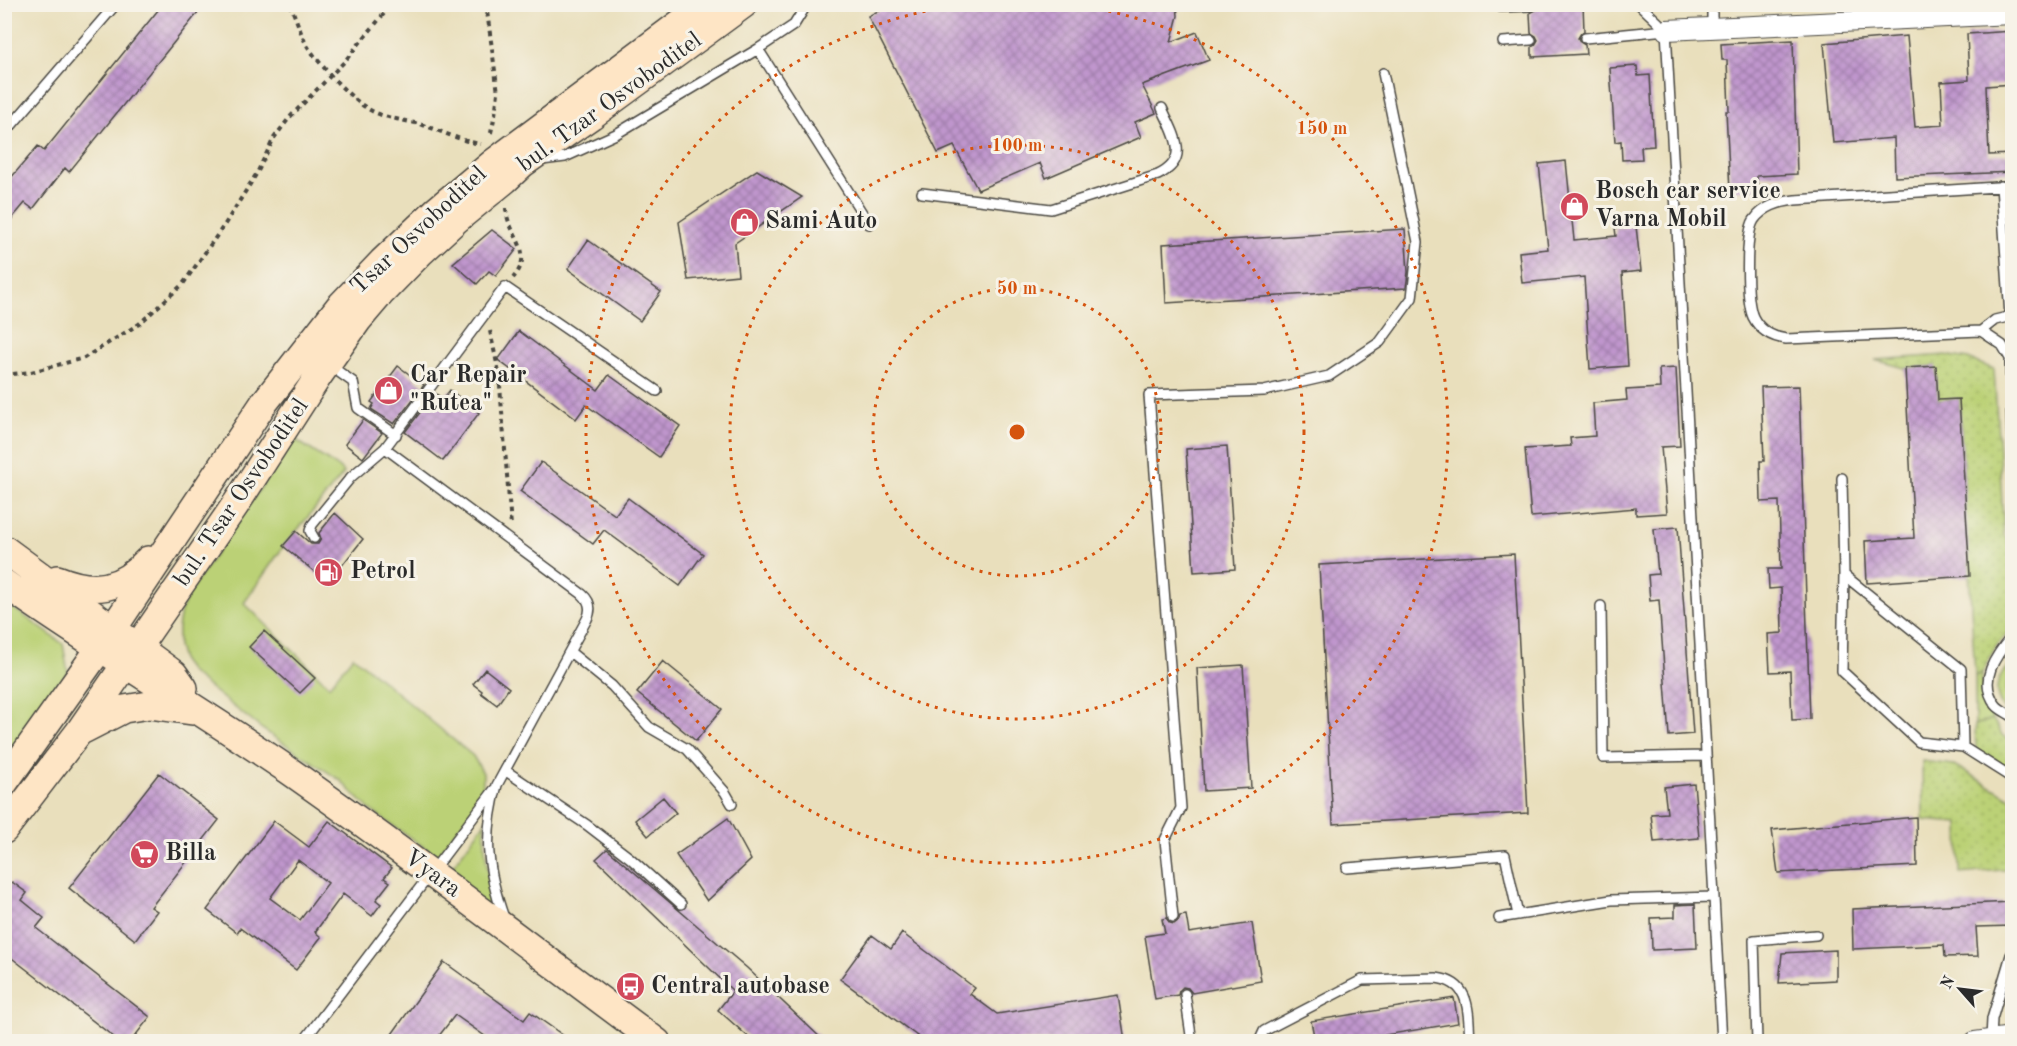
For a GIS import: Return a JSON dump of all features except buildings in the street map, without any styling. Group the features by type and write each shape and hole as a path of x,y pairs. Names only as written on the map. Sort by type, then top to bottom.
{"main road":[{"name":"Tsar Osvoboditel","path":"189,514 264,403 306,346 382,262 437,210 493,163 706,4"},
{"name":"bul. Tzar Osvoboditel","path":"513,172 744,4"},
{"name":"bul. Tsar Osvoboditel","path":"4,830 79,732 132,656 358,320 381,292 435,240 513,172"},
{"path":"31,569 74,586 90,589 115,585 130,577 143,565 189,514"},
{"name":"bul. Tsar Osvoboditel","path":"4,783 106,638 189,514"},
{"path":"4,549 31,569 106,638"},
{"path":"4,583 106,638"},
{"name":"Vyara","path":"106,638 132,656 174,674 203,713 287,769 657,1041"},
{"path":"79,732 124,709 149,705 203,713"}],"street":[{"path":"1666,30 2013,14"},
{"path":"1983,1040 2013,1037"}],"lane":[{"path":"4,134 116,4"},
{"path":"513,172 565,157 616,134 794,25 807,4"},
{"path":"1639,4 1666,30 1722,1041"},
{"path":"1712,4 1712,27"},
{"path":"1501,7 1530,6"},
{"path":"1585,38 1666,30"},
{"path":"1503,42 1531,40"},
{"path":"758,49 869,224"},
{"path":"1173,917 1165,840 1181,808 1149,395 1264,391 1329,376 1380,342 1412,298 1418,242 1383,73"},
{"path":"922,193 1051,209 1158,175 1173,165 1178,148 1162,108"},
{"path":"2001,186 2011,316 1995,321 1981,331 1786,339 1767,333 1759,326 1750,309 1749,232 1763,210 1785,201 2001,186 2013,186"},
{"path":"314,538 310,531 312,525 351,477 386,448 505,286 657,391"},
{"path":"1981,331 2002,345 2012,359 2013,439"},
{"path":"327,364 353,382 358,408 396,435"},
{"path":"303,1041 432,874 497,785 590,614 589,603 582,594 386,448"},
{"path":"1842,478 1844,575 1842,671 1919,742 1963,747 2013,778"},
{"path":"327,506 326,514 330,519"},
{"path":"1844,575 1961,669 1963,747"},
{"path":"1601,606 1603,758 1706,756"},
{"path":"2013,636 1997,654 1988,673 1989,691 1997,706 2013,716"},
{"path":"570,652 612,686 649,727 687,749 732,804"},
{"path":"506,771 630,858 681,904"},
{"path":"497,785 490,812 487,844 494,889 509,932"},
{"path":"1347,868 1505,855 1518,915"},
{"path":"1499,918 1611,900 1714,897"},
{"path":"1757,1041 1755,940 1816,935"},
{"path":"1983,1040 1992,1019 2011,955"},
{"path":"1259,1041 1264,1030 1362,980 1436,978 1454,983 1465,997 1468,1006 1470,1041"},
{"path":"1185,994 1192,1041"}],"path":[{"path":"289,4 307,46 349,93 370,110 421,124 468,142 491,146 490,138 498,93 486,4"},
{"path":"4,375 31,372 84,358 139,324 183,284 257,173 274,138 290,117 332,75 392,4"},
{"path":"505,286 517,273 523,260 521,245 506,218 513,172"},
{"path":"488,311 491,342 499,373 512,542"}],"green space":[{"path":"1946,355 1968,359 1994,369 2004,535 2012,546 2012,627 1995,648 1982,673 1975,676 1959,399 1938,400 1935,366 1905,368 1875,360"},
{"path":"294,439 344,473 281,550 244,603 329,686 353,656 473,756 483,773 483,797 437,856 369,809 340,780 262,729 191,673 182,661 178,646 178,628 181,611 191,590"},
{"path":"5,602 63,644 68,673 5,763"},
{"path":"2012,664 2007,688 2012,717 2001,704 1997,690 2000,676"},
{"path":"1982,673 1982,692 1993,719 1975,725 1975,676"},
{"path":"1993,719 2002,735 2012,741 2012,773 1976,750 1975,725"},
{"path":"1922,761 1954,765 2012,799 2012,869 1960,874 1959,823 1923,820"},
{"path":"485,822 488,871 500,919 445,876"}],"place":[{"name":"Bosch car service Varna Mobil","path":"1574,206"},
{"name":"Sami Auto","path":"744,222"},
{"name":"Car Repair \"Rutea\"","path":"389,390"},
{"name":"Petrol","path":"329,572"},
{"name":"Billa","path":"144,854"},
{"name":"Central autobase","path":"630,987"}]}
